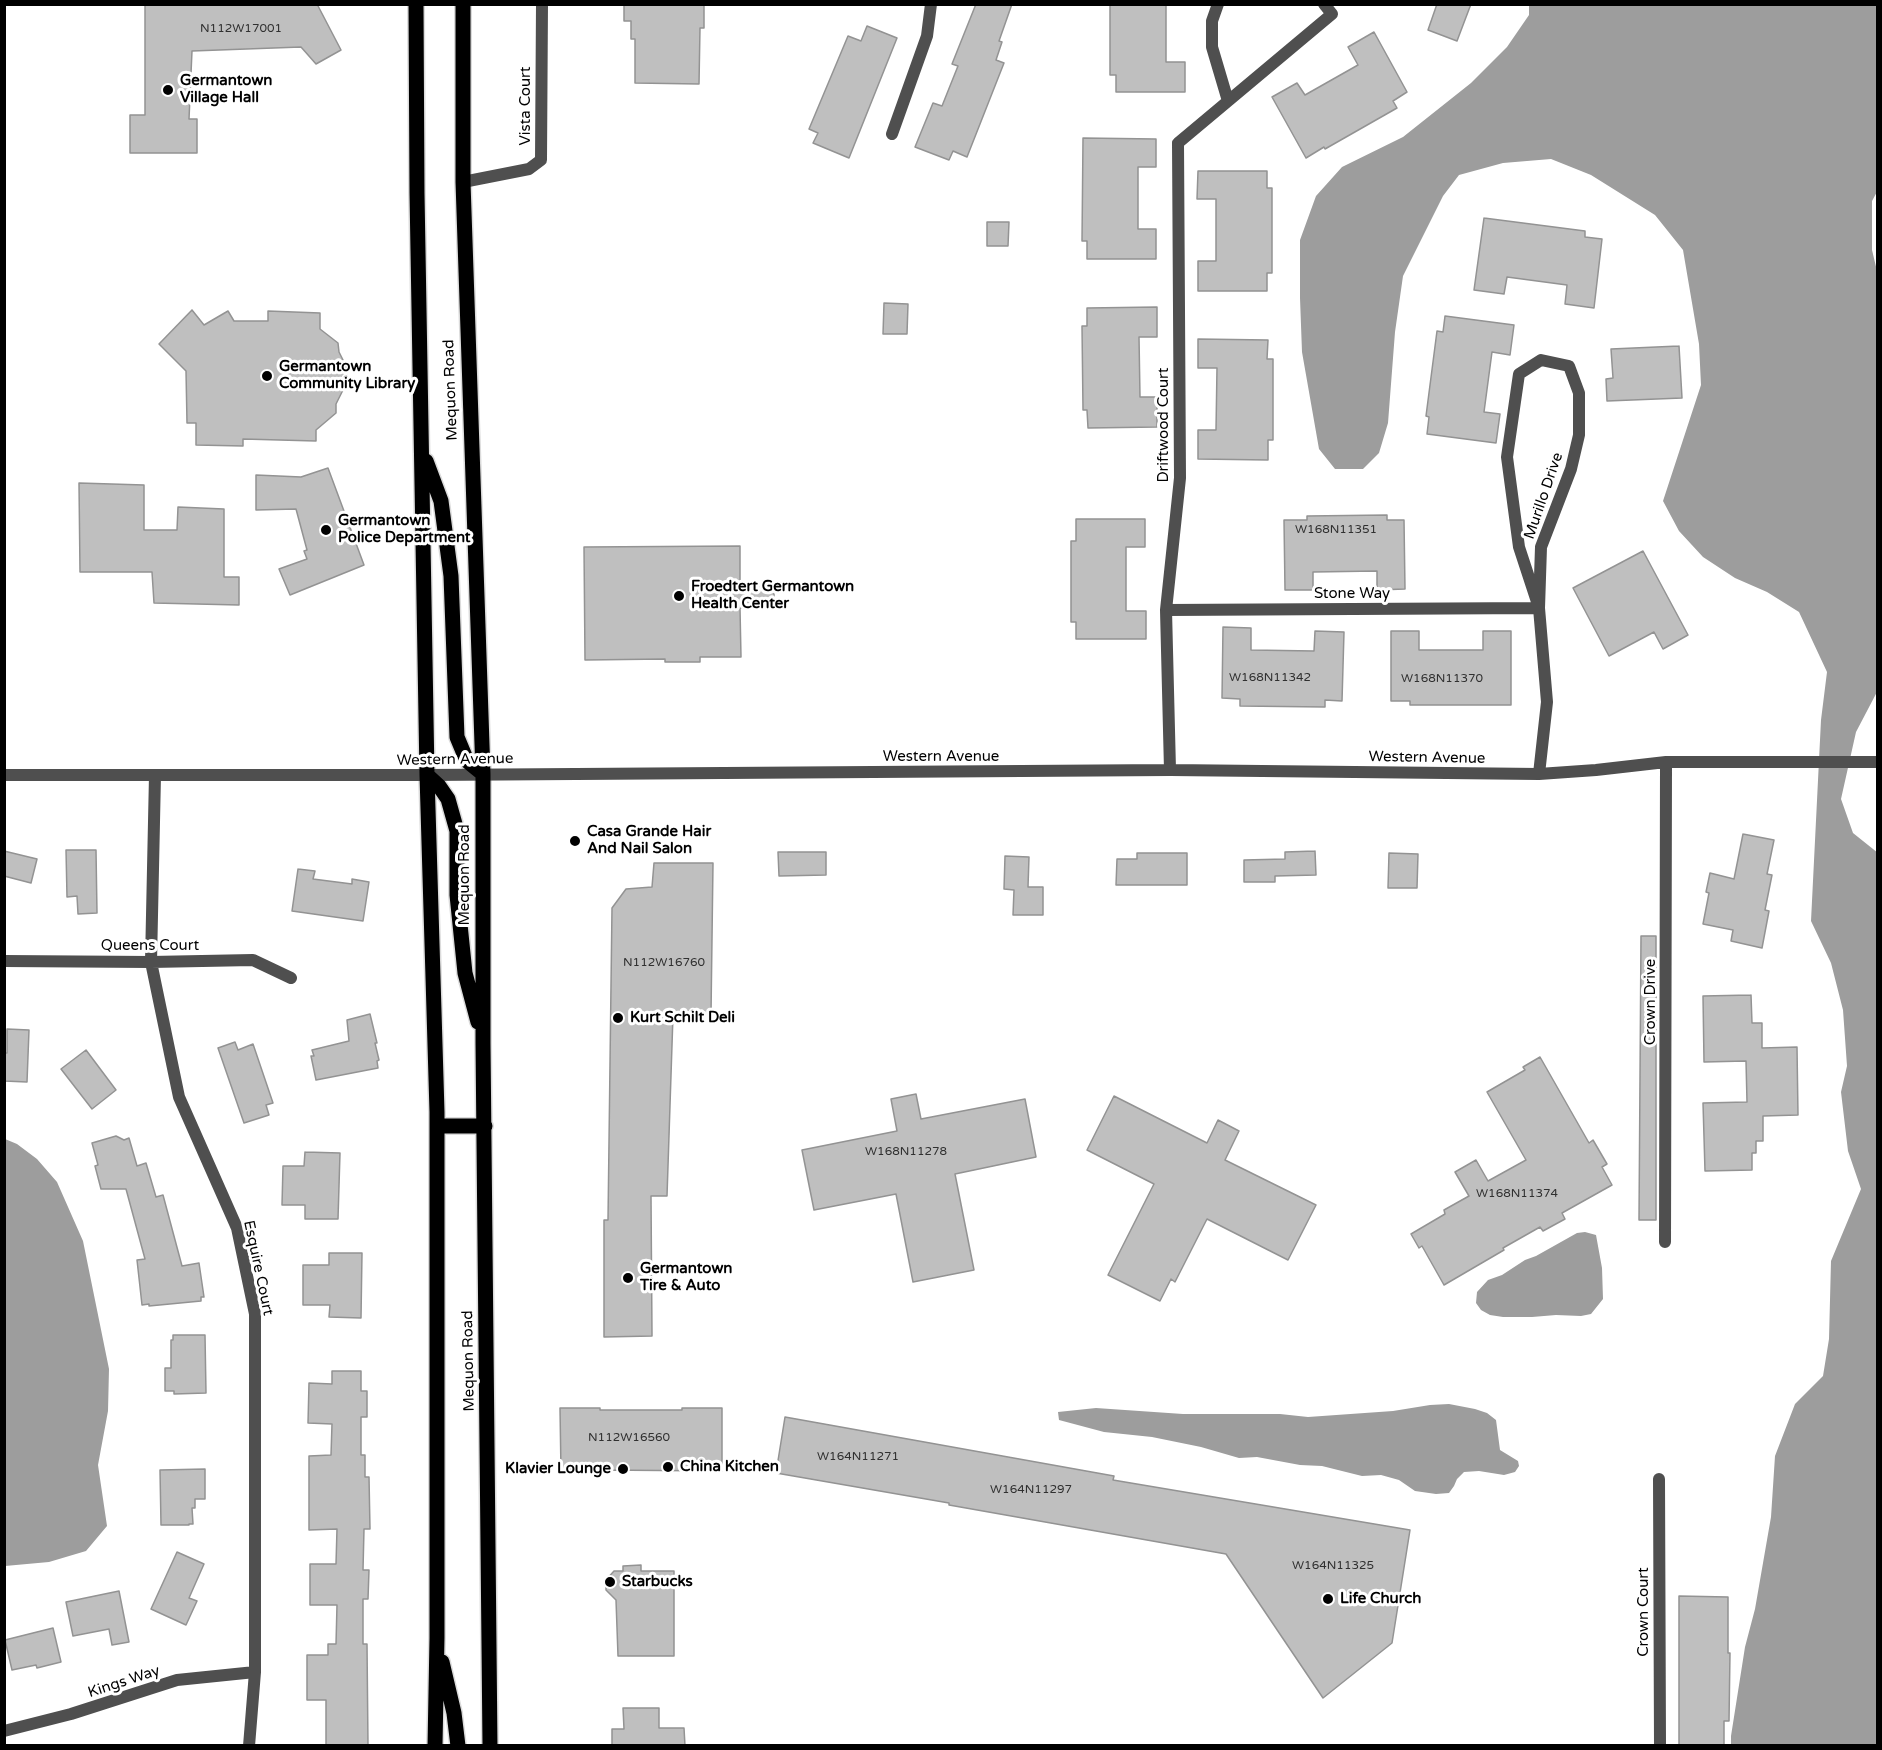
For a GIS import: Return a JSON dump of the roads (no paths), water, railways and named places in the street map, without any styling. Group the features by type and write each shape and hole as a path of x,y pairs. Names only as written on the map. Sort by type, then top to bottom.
{"main road":[{"name":"Mequon Road","path":"416,4 427,775 437,1126 435,1746"},
{"name":"Mequon Road","path":"463,4 463,182 483,774 483,1043 490,1746"},
{"path":"421,447 441,501 451,576 457,737 467,760 483,774"},
{"path":"427,775 448,798 457,831 457,895 465,973 483,1043"},
{"path":"437,1126 485,1126"},
{"path":"437,1638 454,1713 458,1746"}],"street":[{"name":"Vista Court","path":"463,182 529,169 541,160 542,4"},
{"path":"892,134 927,36 931,4"},
{"path":"1218,4 1212,21 1212,47 1228,101"},
{"name":"Driftwood Court","path":"1170,770 1166,610 1180,478 1178,143 1332,14 1324,4"},
{"name":"Murillo Drive","path":"1539,608 1519,547 1507,457 1519,375 1541,360 1569,366 1579,393 1579,435 1571,469 1541,547 1539,608 1547,702 1539,774"},
{"name":"Stone Way","path":"1166,610 1539,608"},
{"name":"Western Avenue","path":"4,775 427,775 1170,770 1539,774 1666,762 1872,762"},
{"name":"Crown Drive","path":"1665,1242 1666,762"},
{"name":"Esquire Court","path":"155,775 151,962 179,1097 237,1228 255,1314 255,1672 249,1746"},
{"name":"Queens Court","path":"4,961 253,960 291,978"},
{"name":"Crown Court","path":"1659,1479 1660,1746"},
{"name":"Kings Way","path":"4,1731 71,1714 177,1680 255,1672"}],"place":[{"name":"Germantown Village Hall","path":"168,90"},
{"name":"Germantown Community Library","path":"267,376"},
{"name":"Germantown Police Department","path":"326,530"},
{"name":"Froedtert Germantown Health Center","path":"679,596"},
{"name":"Casa Grande Hair And Nail Salon","path":"575,841"},
{"name":"Kurt Schilt Deli","path":"618,1018"},
{"name":"Germantown Tire & Auto","path":"628,1278"},
{"name":"China Kitchen","path":"668,1467"},
{"name":"Klavier Lounge","path":"623,1469"},
{"name":"Starbucks","path":"610,1582"},
{"name":"Life Church","path":"1328,1599"}]}
